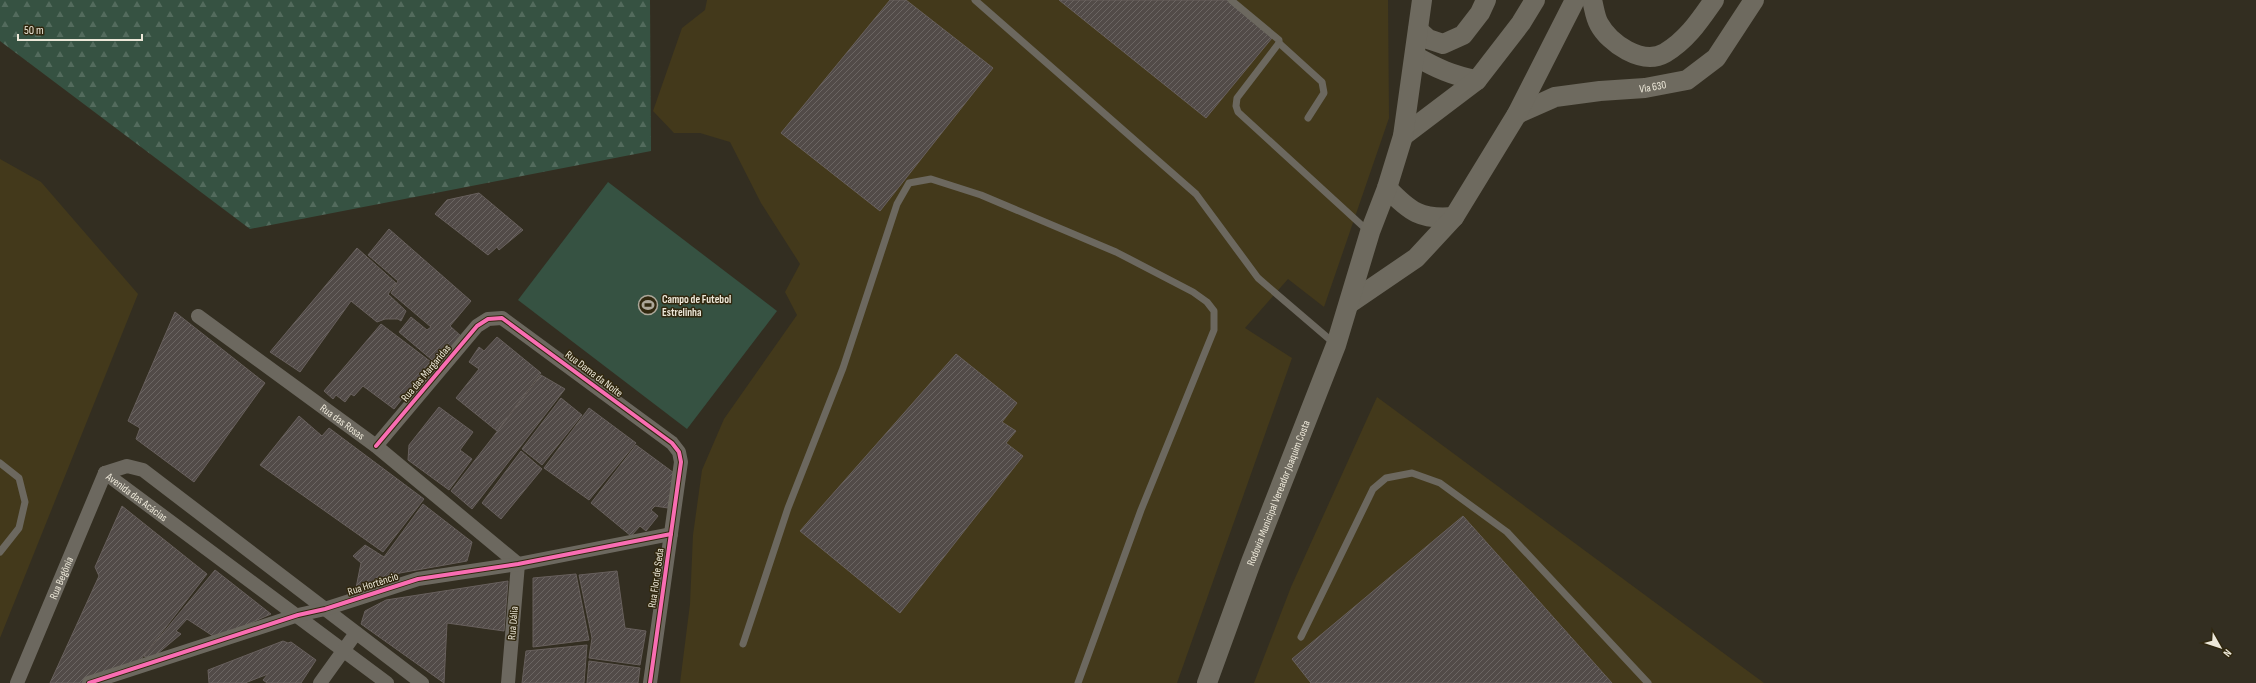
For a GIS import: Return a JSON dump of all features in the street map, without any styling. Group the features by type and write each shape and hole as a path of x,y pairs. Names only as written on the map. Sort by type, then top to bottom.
{"main road":[{"path":"1403,136 1422,0"},
{"path":"1418,30 1428,39 1444,44 1463,35 1480,13 1486,0"},
{"path":"1403,136 1477,80 1521,23 1535,0"},
{"path":"1350,303 1416,258 1454,216 1517,114 1576,0"},
{"path":"1592,0 1598,23 1609,40 1642,57 1663,54 1689,34 1714,0"},
{"name":"Via 630","path":"1517,114 1555,96 1645,88 1687,80 1716,58 1754,0"},
{"path":"1415,56 1437,69 1456,76 1477,80"},
{"name":"Rodovia Municipal Vereador Joaquim Costa","path":"1207,683 1336,345 1350,303 1370,232 1387,188 1403,136"},
{"path":"1387,188 1404,207 1416,213 1434,218 1454,216"}],"street":[{"name":"Rua das Rosas","path":"198,316 376,446 518,564"},
{"name":"Rua Dama da Noite","path":"494,319 502,318 509,322 672,443 679,452"},
{"name":"Rua das Margaridas","path":"376,446 477,326 488,319 494,319"},
{"name":"Rua Flor de Seda","path":"650,683 681,462 679,452"},
{"name":"Avenida das Acácias","path":"105,473 127,466 144,470 422,683"},
{"name":"Avenida das Acácias","path":"105,473 298,615 387,683"},
{"name":"Rua Begônia","path":"17,683 105,473"},
{"name":"Rua Hortêncio","path":"89,683 298,615 325,609 418,579 518,564 671,534"},
{"name":"Rua Dália","path":"508,683 518,564"},
{"path":"320,683 356,633"}],"lane":[{"path":"975,0 1196,194 1258,278 1336,345"},
{"path":"1231,0 1279,40 1279,43 1322,82 1324,93 1308,118"},
{"path":"1279,43 1238,98 1236,106 1238,112 1370,232"},
{"path":"744,644 788,508 843,368 897,204 909,183 931,179 980,195 1116,252 1193,292 1207,302 1214,311 1214,330 1141,510 1078,683"},
{"path":"0,463 19,478 25,502 19,528 0,552"},
{"path":"1301,637 1373,490 1386,478 1412,474 1440,483 1506,532 1648,683"}],"shaded area":[{"path":"707,0 1388,0 1389,118 1324,307 1288,279 1245,328 1292,358 1177,683 680,683 690,604 693,535 702,470 724,419 797,315 785,292 800,264 761,203 730,142 700,133 674,133 653,111 682,28 705,10"},
{"path":"0,159 41,182 138,294 0,638"},
{"path":"1377,397 1764,683 1254,683 1291,587"}],"green space":[{"path":"0,0 650,0 651,151 250,229 0,41"},
{"name":"Campo de Futebol Estrelinha","path":"608,182 777,311 687,429 518,300"}],"building":[{"path":"890,0 906,0 993,68 880,211 781,133"},
{"path":"1059,0 1227,0 1272,38 1206,118"},
{"path":"479,193 523,230 499,250 497,247 488,255 435,214 447,200"},
{"path":"389,229 471,301 450,326 462,337 438,365 399,332 411,317 427,330 431,327 391,293 398,281 368,255"},
{"path":"357,248 396,283 388,294 406,311 401,321 398,319 385,319 377,322 351,301 300,372 270,352"},
{"path":"175,312 265,383 194,482 136,439 140,428 128,421"},
{"path":"381,324 435,365 429,375 423,372 394,409 363,386 354,396 351,394 345,402 336,395 333,399 324,391"},
{"path":"497,337 541,373 497,431 456,398 479,369 469,362 479,347 484,351"},
{"path":"956,354 1017,403 1002,422 1016,431 1006,443 1023,456 900,613 800,531"},
{"path":"541,375 565,389 472,509 451,491"},
{"path":"561,398 582,415 542,465 522,449"},
{"path":"439,407 473,432 460,450 472,459 449,490 408,460 409,445"},
{"path":"589,408 636,443 589,500 544,468"},
{"path":"299,416 322,436 329,428 424,499 383,552 260,465"},
{"path":"636,445 674,473 668,508 655,506 651,510 658,516 646,531 640,526 631,536 591,503"},
{"path":"521,451 542,469 501,519 482,503"},
{"path":"423,504 472,542 467,561 400,573 355,593 361,563 353,556 365,545 384,557"},
{"path":"122,506 207,574 138,663 83,683 50,683 99,576 95,567"},
{"path":"1463,516 1612,683 1311,683 1292,659"},
{"path":"215,570 271,614 216,638 187,619 176,631 181,634 151,659 144,656"},
{"path":"617,571 625,628 646,631 640,665 589,658 592,638 579,575"},
{"path":"576,574 589,640 533,647 533,578"},
{"path":"508,581 504,631 447,623 444,683 361,624 365,611 386,600"},
{"path":"283,641 288,643 291,642 316,660 301,683 267,683 263,680 268,674 245,683 209,683 208,670"},
{"path":"587,645 584,683 522,683 526,651"},
{"path":"589,661 640,668 638,683 587,683"}],"cycle path":[{"path":"376,446 477,326 488,319 502,318 672,443 679,452 681,462 650,683"},
{"path":"89,683 298,615 325,609 418,579 518,564 671,534"}],"place":[{"name":"Campo de Futebol Estrelinha","path":"648,305"}]}
